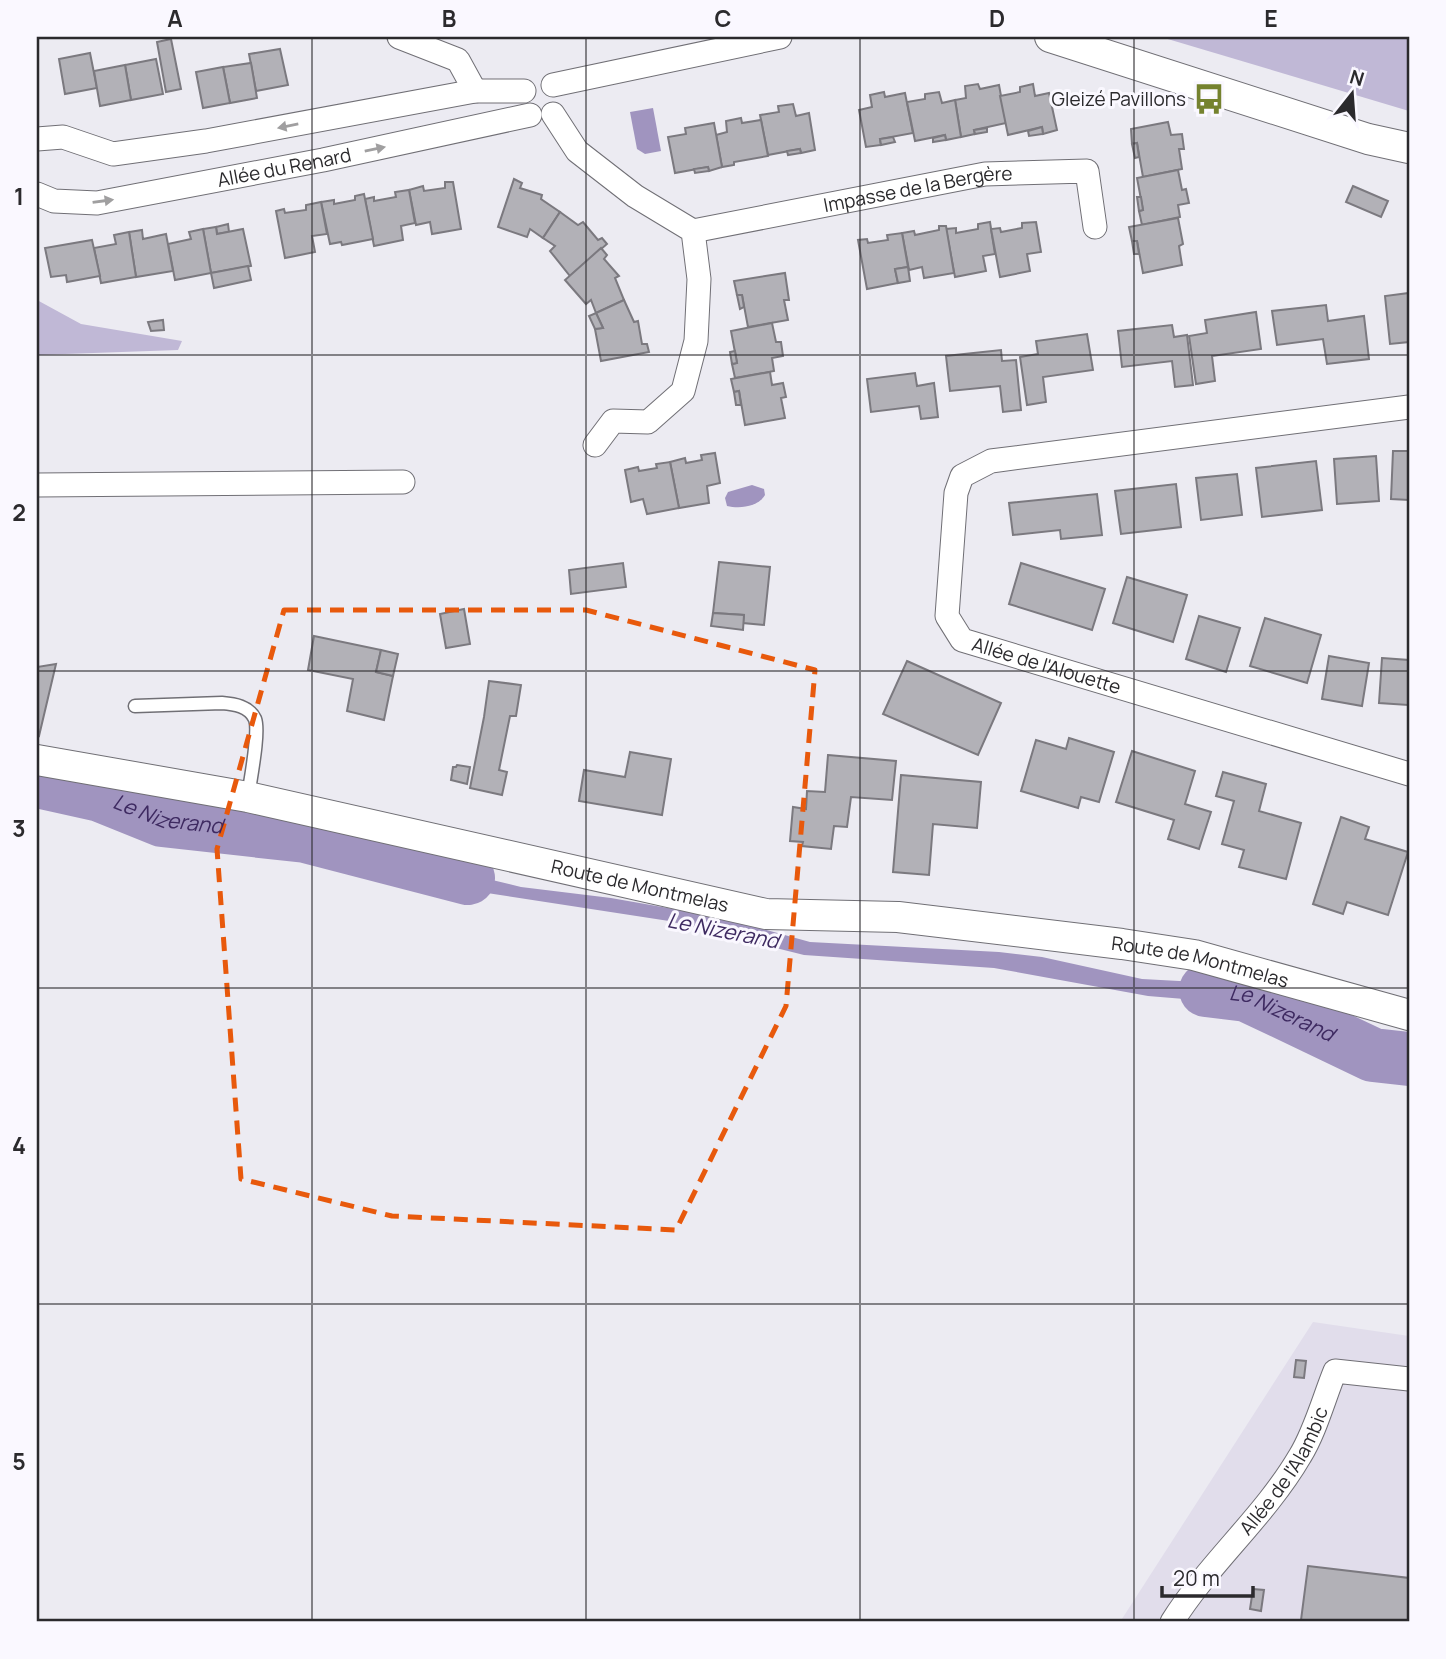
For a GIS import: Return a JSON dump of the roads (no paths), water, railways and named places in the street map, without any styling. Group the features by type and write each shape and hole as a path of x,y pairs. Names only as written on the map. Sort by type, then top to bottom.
{"street":[{"path":"399,37 457,60 475,91"},
{"path":"595,445 613,421 648,422 683,391 696,341 699,279 693,231 635,195 577,151 542,114 523,106 524,91 535,82 553,85 780,37"},
{"path":"1050,37 1098,43 1368,139 1409,148"},
{"path":"542,114 558,108 559,94 553,85"},
{"name":"Allée du Renard","path":"37,139 63,138 113,154 206,141 475,91 524,91"},
{"name":"Allée du Renard","path":"37,194 54,201 97,203 323,160 542,114"},
{"path":"1368,139 1409,163"},
{"name":"Impasse de la Bergère","path":"693,231 985,174 1088,161 1095,228"},
{"name":"Allée de l'Alouette","path":"1409,407 991,461 962,476 956,493 947,616 962,640 1409,774"},
{"path":"37,485 403,482"},
{"name":"Route de Montmelas","path":"37,760 248,797 766,914 898,917 1194,955 1409,1015"},
{"name":"Allée de l'Alambic","path":"1172,1622 1185,1602 1272,1496 1301,1455 1335,1371 1409,1379"}],"lane":[{"path":"135,706 222,703 245,708 255,719 256,739 248,797"}],"water":[{"path":"653,108 661,151 645,154 637,149 630,112"},
{"path":"752,485 764,489 765,495 762,499 748,506 727,506 725,498 728,492"},
{"path":"37,775 104,786 138,804 161,812 248,813 388,843 463,873 521,887 611,898 719,917 810,942 999,952 1042,957 1142,979 1235,984 1333,1013 1370,1043 1409,1054 1409,1071 1365,1060 1317,1022 1301,1015 1257,1005 1148,996 994,968 804,955 669,921 474,891 435,880 392,857 315,840 221,826 186,832 159,830 88,799 37,788"}],"waterway":[{"name":"Le Nizerand","path":"37,781 100,795 162,820 306,836 468,878"},
{"name":"Le Nizerand","path":"1206,990 1247,995 1373,1055 1409,1059"}],"place":[{"name":"Gleizé Pavillons","path":"1209,99"}]}
